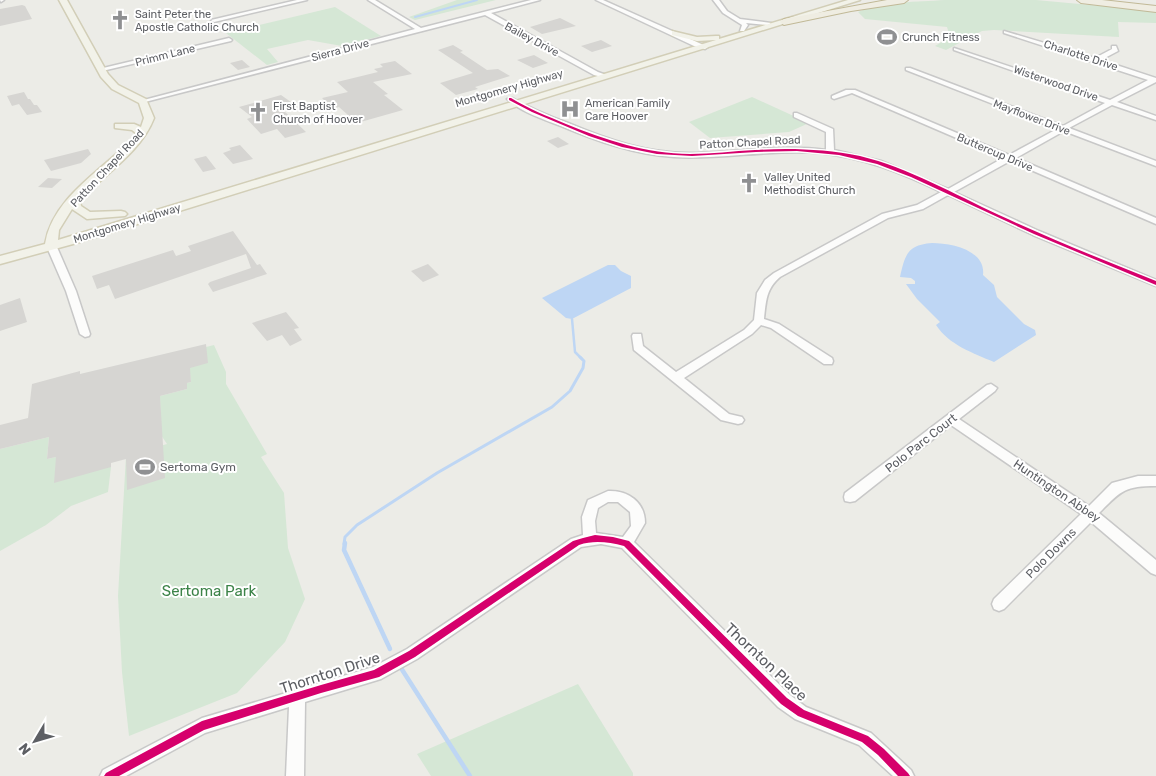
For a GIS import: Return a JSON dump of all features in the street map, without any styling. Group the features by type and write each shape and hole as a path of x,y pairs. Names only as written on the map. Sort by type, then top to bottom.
{"highway":[{"path":"784,22 851,8 904,0"},
{"path":"1081,0 1156,7"},
{"path":"1118,0 1156,7"}],"main road":[{"path":"63,0 114,87 143,101"},
{"name":"Montgomery Highway","path":"0,260 121,214 402,129 513,101 537,97 742,30 844,0"},
{"name":"Montgomery Highway","path":"0,251 51,240 69,241 596,74 856,0"},
{"path":"674,34 697,39 718,38"},
{"path":"669,53 679,45 674,34"},
{"name":"Patton Chapel Road","path":"51,240 61,218 74,201 143,132 149,118 143,101"},
{"path":"118,126 134,127 143,132"},
{"path":"74,201 76,207 87,216 121,214"}],"street":[{"path":"214,20 304,0"},
{"path":"370,0 419,30"},
{"name":"Sierra Drive","path":"143,101 537,0"},
{"path":"599,0 700,45"},
{"path":"716,0 725,12 746,26 742,30"},
{"name":"Bailey Drive","path":"486,13 596,74 606,76"},
{"path":"740,21 768,22"},
{"name":"Charlotte Drive","path":"1006,32 1155,79"},
{"name":"Primm Lane","path":"102,69 229,40"},
{"name":"Wisterwood Drive","path":"956,48 1156,118"},
{"path":"1096,60 1113,53 1116,50 1114,48"},
{"name":"Mayflower Drive","path":"908,69 1156,164"},
{"path":"674,378 748,332 759,321 762,293 768,282 777,275 885,216 920,207 947,193 1155,79"},
{"name":"Buttercup Drive","path":"834,97 848,91 853,91 1156,221"},
{"path":"533,112 529,105 537,97"},
{"name":"Patton Chapel Road","path":"513,101 533,112 610,143 653,153 692,155 778,149 830,152 886,165 1015,224 1156,283"},
{"path":"797,115 830,131 830,152"},
{"path":"51,240 85,334"},
{"path":"759,321 775,326 828,361"},
{"path":"637,336 638,347 674,378 725,417 738,420"},
{"name":"Polo Parc Court","path":"850,497 991,388"},
{"name":"Huntington Abbey","path":"952,420 1091,513 1127,541 1156,569"},
{"name":"Polo Downs","path":"999,604 1117,487 1138,481 1156,481"},
{"path":"610,496 620,497 629,501 638,514 638,525 626,543 607,538 590,538 587,526 588,514 593,504 610,496"},
{"name":"Thornton Drive","path":"109,776 202,726 376,674 412,654 576,543 590,538"},
{"name":"Thornton Place","path":"626,543 784,700 801,713 865,739 905,776"},
{"path":"295,776 298,697"}],"green space":[{"path":"457,0 496,0 415,20 409,17"},
{"path":"945,0 1036,0 1156,11 1156,23 1118,22 1119,37 994,30 982,31 946,50 935,46 950,37 947,27 865,19 858,12 890,4"},
{"path":"335,7 381,36 342,46 308,40 267,49 278,62 267,65 226,33"},
{"path":"752,97 809,123 789,132 710,138 689,122"},
{"name":"Sertoma Park","path":"214,345 226,372 226,384 267,454 261,457 284,493 288,548 305,599 285,642 237,693 129,736 122,672 118,596 126,456 167,444 161,435 160,396 187,389 187,383 191,382 190,373 186,369 206,347"},
{"path":"49,437 47,459 56,457 111,467 108,492 71,506 46,525 0,551 0,449"},
{"path":"578,684 633,773 633,776 431,776 417,754"}],"water":[{"path":"932,243 948,244 966,250 979,259 983,275 994,285 997,297 1024,324 1035,330 1036,335 994,362 962,348 941,332 936,325 940,322 917,299 906,284 915,284 915,281 911,278 900,277 909,252 917,246"},
{"path":"608,265 615,265 621,271 631,276 631,288 572,319 566,318 542,298"}],"building":[{"path":"25,6 32,19 0,26 0,9"},
{"path":"560,18 576,26 542,34 530,27"},
{"path":"601,40 612,46 592,52 581,46"},
{"path":"453,45 487,70 498,69 510,76 475,87 478,89 456,95 440,83 473,73 438,50"},
{"path":"534,55 548,63 533,68 517,60"},
{"path":"242,60 250,67 238,70 230,63"},
{"path":"395,61 412,74 373,82 388,94 384,95 403,110 357,123 339,107 322,112 314,104 325,101 322,98 348,92 337,82 378,72 374,69 383,67 380,64"},
{"path":"24,92 28,99 34,105 37,105 42,112 27,115 19,104 12,106 7,96"},
{"path":"281,95 298,107 284,111 306,132 285,138 277,129 261,134 247,119 252,117 239,107"},
{"path":"558,137 569,144 558,148 547,141"},
{"path":"240,145 253,159 233,164 223,153 231,150 229,148"},
{"path":"88,149 91,154 81,163 51,171 44,160"},
{"path":"206,156 216,169 203,172 194,159"},
{"path":"48,178 62,179 52,188 38,187"},
{"path":"233,231 257,265 260,264 267,274 213,292 208,284 210,282 251,268 246,254 115,299 109,285 97,289 92,276 173,250 176,256 191,251 188,246"},
{"path":"428,264 439,275 423,282 411,271"},
{"path":"20,298 27,322 0,331 0,305"},
{"path":"286,312 299,328 294,329 302,340 290,346 282,335 267,341 252,323"},
{"path":"206,344 208,363 190,368 191,382 187,383 187,389 160,396 165,478 127,490 126,459 111,463 111,467 54,483 56,457 47,459 49,437 0,449 0,425 28,418 32,384 80,371 80,374"}],"waterway":[{"path":"415,17 477,0"},
{"path":"344,544 345,537 357,525 437,473 552,407 570,391 583,368 584,361 575,352 572,319"},
{"path":"345,543 344,550 390,649"},
{"path":"401,668 470,776"}],"cycle path":[{"path":"510,99 533,112 591,135 623,146 657,153 692,155 797,150 839,153 861,158 896,169 930,183 1036,233 1156,283"},
{"path":"109,776 202,726 376,674 412,654 576,543 601,538 626,543 784,701 801,713 865,739 905,776"}],"place":[{"name":"Saint Peter the Apostle Catholic Church","path":"120,20"},
{"name":"Crunch Fitness","path":"887,37"},
{"name":"American Family Care Hoover","path":"570,109"},
{"name":"First Baptist Church of Hoover","path":"258,112"},
{"name":"Valley United Methodist Church","path":"749,183"},
{"name":"Sertoma Gym","path":"145,467"}]}
